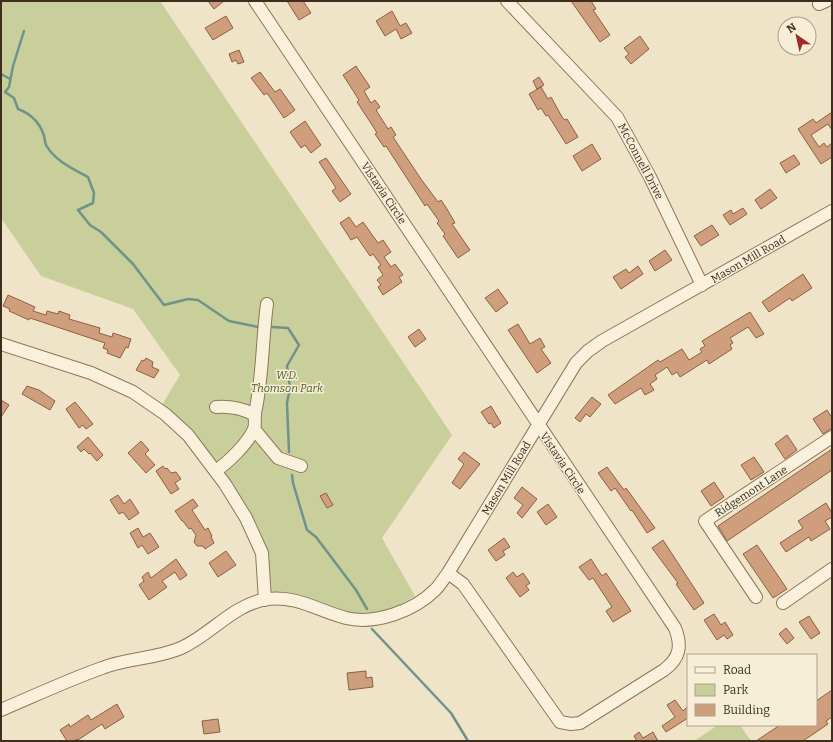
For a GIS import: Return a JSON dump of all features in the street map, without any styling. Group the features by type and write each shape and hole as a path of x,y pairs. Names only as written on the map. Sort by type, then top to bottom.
{"street":[{"name":"Vistavia Circle","path":"255,1 675,628 680,643 678,654 675,661 664,670 634,691 580,723 571,724 560,722 463,584 448,573"},
{"name":"McConnell Drive","path":"507,1 617,117 644,164 702,285"},
{"name":"Mason Mill Road","path":"265,600 294,600 345,618 370,619 389,615 416,604 435,590 448,573 576,363 588,351 602,341 832,211"},
{"path":"219,469 233,459 254,428 255,415 259,399 266,309"},
{"path":"1,344 91,373 133,392 165,414 188,435 219,469 246,518 262,553 265,600 235,611 193,642 179,649 102,668 1,710"},
{"path":"216,407 226,406 244,409 255,415"},
{"path":"254,428 278,458 301,466"},
{"name":"Ridgemont Lane","path":"756,597 705,521 832,437"},
{"path":"288,462 301,454"},
{"path":"783,603 832,569"}],"green space":[{"name":"W.D. Thomson Park","path":"1,1 160,1 452,435 382,538 415,596 389,611 367,616 271,595 267,552 162,405 180,375 133,309 41,276 1,218"},
{"path":"716,726 741,726 751,741 694,741"}],"building":[{"path":"208,1 224,1 214,9"},
{"path":"287,1 303,1 311,13 299,20"},
{"path":"571,1 591,1 596,9 593,10 610,35 600,42"},
{"path":"392,11 400,26 406,23 412,33 401,39 396,29 385,36 376,21"},
{"path":"226,16 233,28 213,40 205,28"},
{"path":"640,36 649,49 631,64 625,57 629,54 624,48"},
{"path":"239,50 244,62 238,64 236,60 232,62 229,54"},
{"path":"356,66 370,87 364,91 371,103 375,100 380,107 376,110 388,129 391,127 396,135 393,137 421,179 438,202 441,200 455,223 452,224 470,250 458,258 443,236 445,234 437,223 439,221 427,204 425,206 386,146 384,147 375,134 377,133 357,102 359,100 343,75"},
{"path":"260,72 275,92 280,89 295,110 284,118 267,93 264,95 251,78"},
{"path":"539,77 544,85 537,89 533,81"},
{"path":"541,87 548,99 551,97 562,117 565,120 567,119 578,137 566,144 548,115 546,116 541,108 538,110 529,94"},
{"path":"832,112 832,130 828,124 811,135 819,147 824,143 827,147 832,143 832,157 821,164 798,129 813,119 816,123"},
{"path":"305,121 321,145 311,153 305,145 301,148 290,132"},
{"path":"592,144 601,159 582,171 573,156"},
{"path":"794,155 800,164 786,173 780,163"},
{"path":"326,158 351,194 340,202 332,191 336,188 319,162"},
{"path":"770,189 777,198 761,209 755,200"},
{"path":"743,208 747,214 730,225 723,215 731,210 733,214"},
{"path":"349,217 356,227 363,222 378,243 383,240 391,252 384,257 391,267 395,264 403,275 399,277 402,282 383,295 378,287 381,285 377,280 383,275 378,267 381,265 373,254 370,256 357,237 351,240 340,223"},
{"path":"712,225 719,235 701,246 694,236"},
{"path":"665,250 672,260 655,271 649,261"},
{"path":"638,266 643,274 621,289 613,277 626,269 629,273"},
{"path":"803,274 812,288 792,301 790,298 769,312 762,302"},
{"path":"498,289 508,303 496,312 485,298"},
{"path":"8,295 35,307 33,311 46,315 47,311 58,314 59,311 70,315 69,319 100,328 99,333 112,337 113,333 131,339 128,348 126,347 120,358 107,353 108,350 103,348 105,343 30,318 29,320 9,311 10,309 3,306"},
{"path":"750,312 764,334 756,338 748,327 730,338 733,343 730,345 732,349 709,364 707,360 680,377 677,372 672,375 667,367 655,375 657,379 650,384 654,390 645,395 641,388 615,404 608,395 658,360 660,362 682,349 689,360 702,352 700,349 705,346 702,341"},
{"path":"518,324 530,344 540,338 545,347 541,349 551,363 537,373 508,330"},
{"path":"419,329 426,339 415,347 408,337"},
{"path":"146,358 153,362 152,367 159,370 154,378 136,370 142,360 144,361"},
{"path":"27,386 39,390 55,401 50,410 22,394"},
{"path":"592,397 601,404 590,417 586,414 580,422 575,418"},
{"path":"1,400 9,405 1,417"},
{"path":"75,402 93,424 86,429 83,425 79,428 66,409"},
{"path":"491,406 501,423 494,428 491,423 489,424 481,412"},
{"path":"827,410 832,418 832,428 823,434 813,419"},
{"path":"787,435 797,450 785,459 775,444"},
{"path":"88,437 103,455 97,461 90,453 89,454 84,449 81,452 77,447"},
{"path":"141,441 149,450 145,454 155,465 146,473 128,453"},
{"path":"832,449 832,470 727,541 718,526"},
{"path":"464,452 480,464 460,489 452,483 464,464 458,459"},
{"path":"754,457 764,472 751,480 741,465"},
{"path":"163,466 171,473 176,472 181,479 175,483 179,489 171,494 156,471"},
{"path":"607,467 624,490 626,488 655,528 647,533 615,488 611,491 598,473"},
{"path":"714,482 724,497 711,506 701,491"},
{"path":"522,487 537,499 522,518 517,513 523,505 514,498"},
{"path":"326,493 333,505 327,508 320,496"},
{"path":"118,495 124,504 130,499 139,513 129,520 123,512 119,514 110,500"},
{"path":"193,499 198,506 192,510 205,530 208,528 214,543 205,549 203,546 197,546 194,542 196,535 191,528 189,529 182,521 175,511"},
{"path":"826,503 832,513 832,517 825,521 830,529 811,541 809,537 786,552 780,543 803,528 798,521"},
{"path":"548,504 557,517 546,525 537,512"},
{"path":"138,528 143,537 150,533 159,547 148,554 142,545 138,548 130,533"},
{"path":"504,538 510,547 503,551 505,555 496,561 488,550"},
{"path":"663,540 704,603 694,610 676,584 678,583 652,548"},
{"path":"757,545 787,589 773,598 743,554"},
{"path":"226,551 236,565 218,577 209,563"},
{"path":"176,559 187,575 180,580 175,572 162,581 167,587 149,600 139,585 144,581 142,577 148,572 151,578"},
{"path":"591,559 602,576 606,573 631,611 613,622 606,611 612,607 593,578 589,580 579,567"},
{"path":"513,572 517,577 523,573 530,583 526,586 529,590 520,597 506,578"},
{"path":"714,614 721,625 725,622 733,635 727,639 724,635 717,640 704,620"},
{"path":"809,616 820,633 811,639 799,622"},
{"path":"786,628 794,638 787,644 779,634"},
{"path":"366,671 366,678 372,677 373,687 349,690 347,673"},
{"path":"832,690 832,717 826,721 828,724 803,741 756,741 778,726 817,726 817,700"},
{"path":"675,700 683,711 687,707 687,719 666,732 662,726 675,717 667,705"},
{"path":"117,704 124,717 105,729 102,724 78,740 77,739 74,741 67,741 60,730 69,724 70,727 88,715 91,720"},
{"path":"218,719 220,732 204,734 202,721"},
{"path":"639,732 643,738 653,732 658,741 637,741 634,736"}],"waterway":[{"path":"24,31 13,66 9,87 5,92 14,98 18,109 27,113 37,123 42,131 46,145 54,156 76,171 88,177 94,193 93,203 78,210 90,225 101,232 133,264 164,305 188,299 198,300 229,321 258,327"},
{"path":"1,74 10,79"},
{"path":"272,327 288,328 299,345 287,366 290,388 287,403 289,452"},
{"path":"292,475 307,530 316,537 356,590 367,609"},
{"path":"372,629 451,713 468,741"}]}
